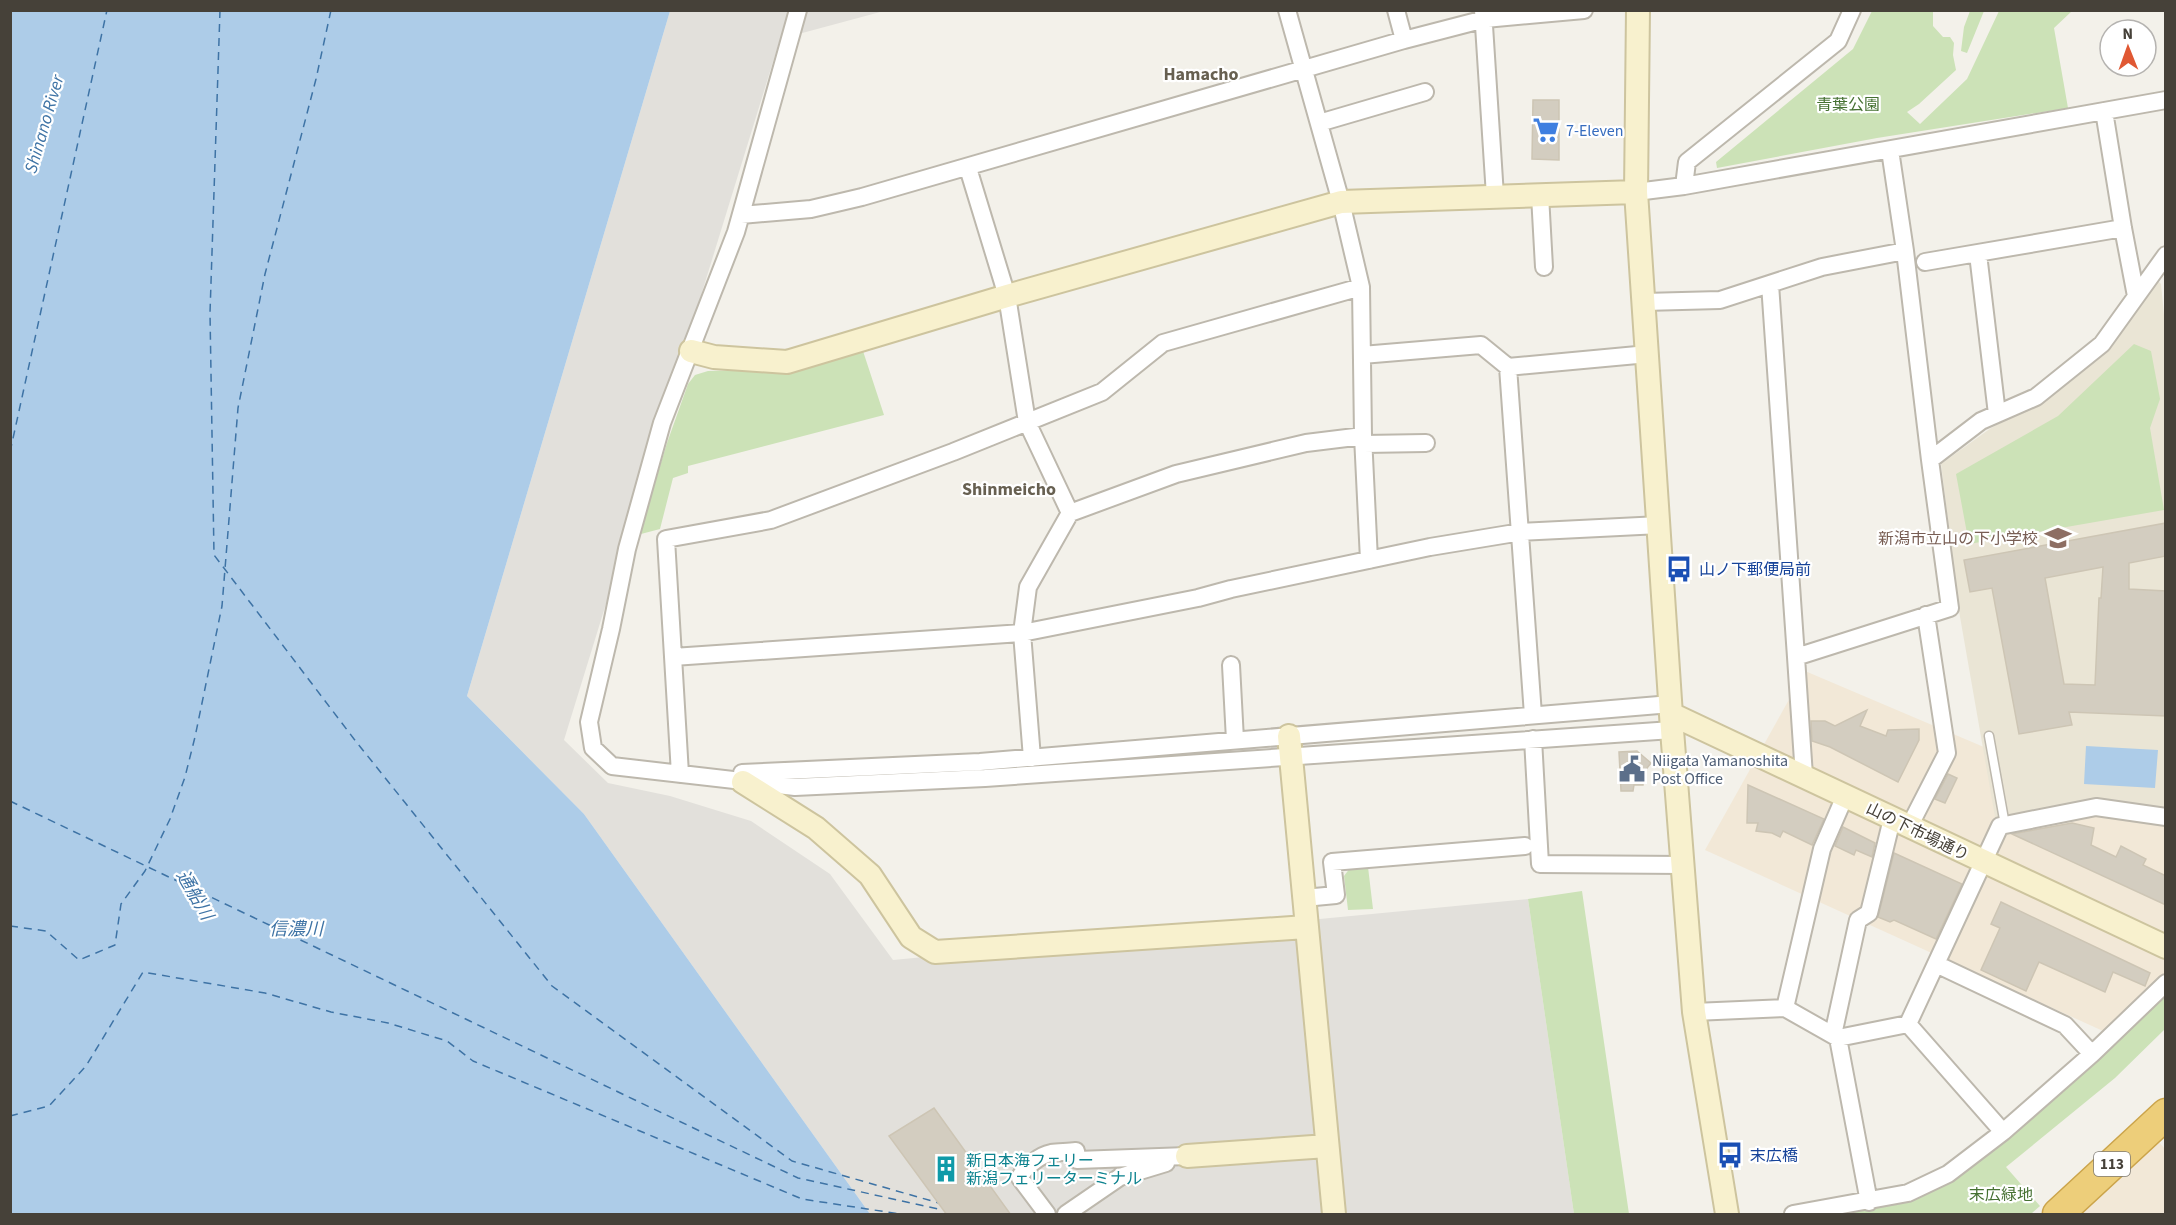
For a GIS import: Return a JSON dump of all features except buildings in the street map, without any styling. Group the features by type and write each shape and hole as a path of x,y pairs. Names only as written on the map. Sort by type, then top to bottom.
{"highway":[{"name":"113","path":"2058,1215 2162,1125"}],"street":[{"path":"798,10 741,215 662,423 627,549 589,722 593,748 612,766 743,782 795,787 819,786 986,778 1290,746 1533,715 1671,716"},
{"path":"1287,10 1341,202 1361,287 1369,560"},
{"path":"1396,10 1404,40"},
{"path":"741,215 811,209 862,197 968,168 1484,15 1584,10"},
{"path":"1638,10 1636,192 1671,716 1694,1012 1726,1215"},
{"path":"1684,186 1687,162 1838,41 1852,10"},
{"path":"1484,15 1495,196"},
{"path":"1318,123 1425,92"},
{"path":"691,351 714,357 787,362 1007,296 1341,202 1636,192 1684,186 2166,100"},
{"path":"2104,111 2136,297"},
{"path":"1796,657 1950,608 1890,150"},
{"path":"968,168 1007,296 1027,422 1070,513"},
{"path":"1540,195 1544,267"},
{"path":"1924,262 2123,228"},
{"path":"1644,302 1720,300 1822,267 1905,251"},
{"path":"1978,254 1997,414"},
{"path":"1930,460 1981,421 2036,397 2102,344 2166,255"},
{"path":"1770,284 1804,776"},
{"path":"686,775 673,657 666,539 771,520 1102,392 1163,343 1361,287"},
{"path":"1362,355 1480,345 1508,367 1648,354"},
{"path":"1508,367 1533,715"},
{"path":"1032,758 1022,633 1028,587 1070,513 1176,474 1306,443 1364,440 1426,443"},
{"path":"673,657 1022,633 1198,598 1430,547 1521,532 1659,525"},
{"path":"1869,1202 1835,1037 1858,920 1869,913 1900,823 1947,753 1926,615"},
{"path":"1231,665 1235,740"},
{"path":"686,775 1032,758 1235,740 1290,746 1533,739 1671,716"},
{"name":"山の下市場通り","path":"1671,716 1804,776 2166,947"},
{"path":"1533,739 1540,864 1684,865"},
{"path":"1290,746 1334,1215"},
{"path":"743,782 816,828 870,875 911,937 935,952 1306,927"},
{"path":"1785,1008 1822,849 1845,796"},
{"path":"1908,1024 2000,826 2096,807 2166,817"},
{"path":"1304,898 1336,895 1332,862 1525,846"},
{"path":"1936,964 2065,1025 2091,1054"},
{"path":"1793,1215 1908,1193 1948,1174 2003,1132 2091,1054 2166,983"},
{"path":"1694,1012 1785,1008 1835,1037 1908,1024"},
{"path":"1908,1024 2003,1132"},
{"path":"1047,1215 1020,1178 1021,1172 1047,1153 1076,1151 1077,1160 1186,1156 1328,1146"},
{"path":"1066,1215 1120,1177 1186,1156"}],"lane":[{"path":"1989,736 2005,825"}],"shaded area":[{"path":"670,11 884,11 780,39 564,740 608,783 670,796 751,821 830,874 893,960 1528,899 1574,1214 870,1214 584,814 467,696"},
{"name":"新潟市立山の下小学校","path":"2158,281 2161,284 2166,336 2165,809 2098,798 1995,817 1959,611 1941,464 1991,428 2041,401 2111,348"},
{"path":"1805,671 2165,824 2165,978 2103,1031 1705,850"},
{"path":"2158,1141 2165,1149 2165,1214 2077,1214"}],"green space":[{"name":"青葉公園","path":"1872,11 1933,11 1933,26 1943,37 1950,37 1954,43 1953,55 1956,70 1907,112 1920,124 1967,79 1999,11 2072,11 2054,28 2068,108 1877,138 1717,168 1716,162 1853,49"},
{"path":"1970,11 1984,11 1967,53 1961,51 1964,27"},
{"path":"2134,344 2151,351 2160,399 2150,428 2164,510 1969,544 1956,474 2058,416"},
{"path":"862,348 884,415 688,466 688,473 673,478 660,529 641,534 667,443 688,384 695,375 708,371 785,369"},
{"path":"1368,867 1373,909 1348,910 1344,876 1350,868"},
{"path":"1582,891 1629,1214 1574,1214 1528,899"},
{"name":"末広緑地","path":"2165,983 2165,1029 2115,1078 2006,1167 2040,1206 2031,1214 1793,1214 1948,1174"}],"water":[{"name":"信濃川","path":"10,11 670,11 467,696 584,814 870,1214 11,1214"},
{"path":"2086,746 2158,750 2155,788 2084,784"}],"ferry route":[{"path":"10,452 107,10"},
{"path":"220,10 210,313 214,555 354,739 552,986 792,1161 939,1203"},
{"path":"10,926 46,931 79,960 115,945 121,904 145,871 170,819 185,777 222,606 238,408 265,274 316,79 331,10"},
{"path":"10,801 798,1178 943,1210"},
{"path":"10,1116 49,1106 86,1066 143,972 265,993 331,1012 388,1023 447,1041 473,1061 802,1199 900,1214"}],"place":[{"name":"7-Eleven","path":"1546,130"},
{"name":"新潟市立山の下小学校","path":"2058,538"},
{"name":"山ノ下郵便局前","path":"1679,569"},
{"name":"Niigata Yamanoshita Post Office","path":"1632,769"},
{"name":"末広橋","path":"1730,1155"},
{"name":"新日本海フェリー 新潟フェリーターミナル","path":"946,1169"}],"district":[{"name":"Hamacho","path":"1201,74"},
{"name":"Shinmeicho","path":"1009,489"}],"water label":[{"name":"Shinano River","path":"44,124"},
{"name":"通船川","path":"195,895"}]}
